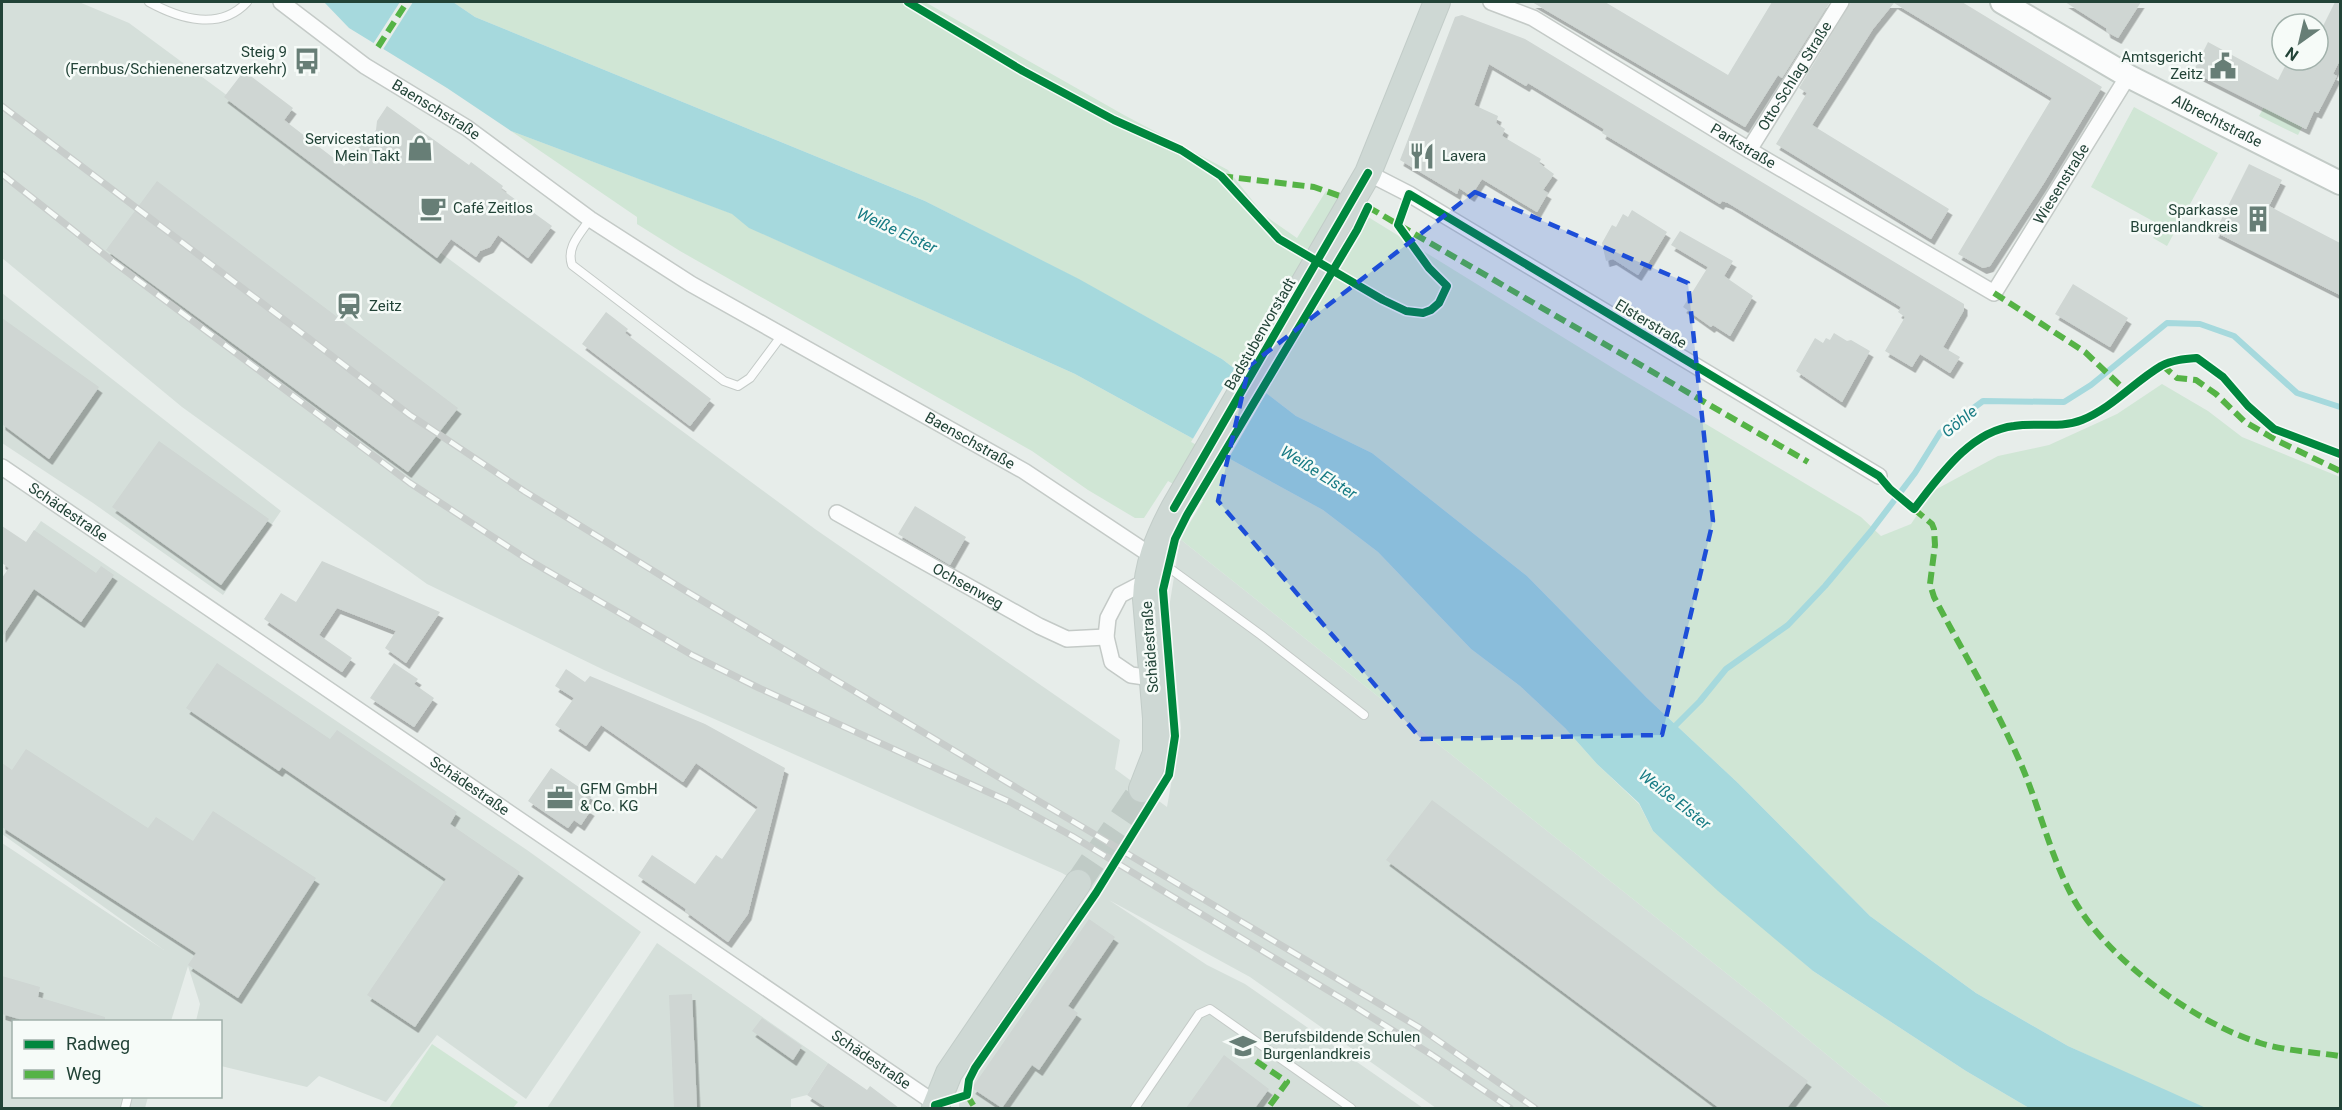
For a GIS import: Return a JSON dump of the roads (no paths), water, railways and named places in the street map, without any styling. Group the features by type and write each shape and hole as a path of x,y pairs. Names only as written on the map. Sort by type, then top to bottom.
{"main road":[{"name":"Badstubenvorstadt","path":"1174,508 1368,173 1437,2"},
{"name":"Albrechtstraße","path":"2002,2 2128,76 2339,177"},
{"name":"Schädestraße","path":"1142,789 1156,753 1156,718 1147,581 1160,533 1174,508"},
{"name":"Schädestraße","path":"937,1107 949,1073 1078,883"}],"street":[{"name":"Baenschstraße","path":"281,2 365,66 467,128 590,219 691,284 1024,471 1152,556"},
{"name":"Parkstraße","path":"1491,2 1533,18 1749,150 1994,293"},
{"name":"Otto-Schlag Straße","path":"1749,150 1841,2"},
{"name":"Wiesenstraße","path":"1994,293 2128,76"},
{"name":"Elsterstraße","path":"1368,173 1408,194 1879,476"},
{"name":"Schädestraße","path":"2,467 937,1107"},
{"name":"Ochsenweg","path":"837,513 1039,626 1067,639 1106,637"},
{"path":"1147,581 1120,595 1108,618 1106,637 1112,662 1131,675 1152,678"}],"lane":[{"path":"149,2 172,12 209,20 231,15 247,2"},
{"path":"590,219 571,248 569,256 572,266 724,381 738,386 750,378 782,336"},
{"path":"1152,556 1195,585 1364,715"},
{"path":"1135,1108 1199,1014 1210,1009 1351,1108"}],"water":[{"name":"Weiße Elster","path":"324,2 453,2 475,17 925,201 1079,279 1222,359 1296,416 1372,453 1527,576 1647,698 1738,783 1870,916 1976,993 2068,1046 2206,1108 2029,1108 1966,1071 1813,971 1718,891 1653,831 1639,803 1597,764 1565,728 1520,686 1471,649 1378,552 1323,510 1075,374 749,228 732,214 511,131 447,88 349,28"}],"waterway":[{"name":"Göhle","path":"1670,731 1700,701 1726,669 1788,625 1825,586 1915,473 1940,433 1983,401 2064,402 2091,385 2167,323 2200,324 2234,336 2297,393 2340,407"}],"tunnel":[{"path":"1078,883 1142,789"}],"railway":[{"path":"2,106 410,415 524,491 686,591 1420,1028 1535,1108"},
{"path":"2,174 111,260 410,483 527,559 692,655 759,688 1010,802 1072,836 1349,1003 1510,1108"}],"place":[{"name":"Steig 9 (Fernbus/Schienenersatzverkehr)","path":"307,61"},
{"name":"Amtsgericht Zeitz","path":"2223,66"},
{"name":"Servicestation Mein Takt","path":"420,148"},
{"name":"Lavera","path":"1422,156"},
{"name":"Café Zeitlos","path":"433,208"},
{"name":"Sparkasse Burgenlandkreis","path":"2258,219"},
{"name":"Zeitz","path":"349,306"},
{"name":"GFM GmbH & Co. KG","path":"560,798"},
{"name":"Berufsbildende Schulen Burgenlandkreis","path":"1243,1046"}]}
